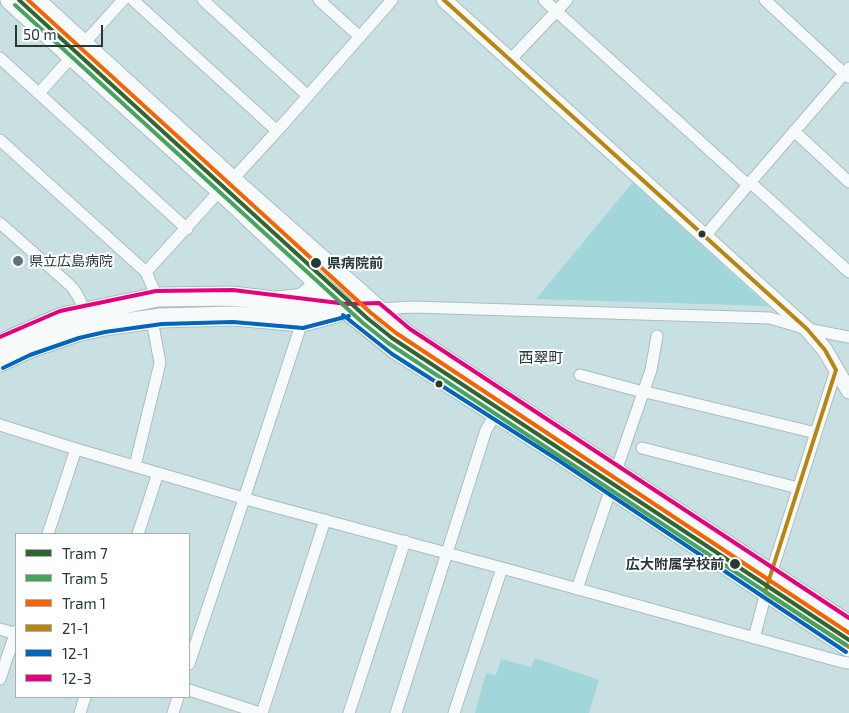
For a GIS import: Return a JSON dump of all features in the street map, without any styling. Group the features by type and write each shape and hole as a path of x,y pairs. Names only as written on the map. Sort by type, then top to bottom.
{"main road":[{"path":"10,0 78,50 226,186 347,310 395,349 558,453 614,480"},
{"path":"35,0 78,50"},
{"path":"226,186 339,274 406,334 614,480 768,583 849,647"},
{"path":"277,301 304,297 312,290 316,280"},
{"path":"0,362 89,320 158,297 232,296 347,310 377,309"},
{"path":"0,344 62,317 89,320 152,320 162,318 233,316 302,322 347,310"},
{"path":"768,583 849,625"}],"street":[{"path":"39,93 123,0"},
{"path":"133,0 277,131"},
{"path":"202,0 308,96"},
{"path":"319,0 360,37"},
{"path":"444,0 807,329 825,350 849,390"},
{"path":"544,0 849,272"},
{"path":"510,60 567,0"},
{"path":"705,236 794,131 847,73 765,0"},
{"path":"146,272 277,131 391,1"},
{"path":"0,58 187,229"},
{"path":"794,131 849,182"},
{"path":"0,140 146,272 158,297"},
{"path":"0,223 72,287 89,320"},
{"path":"377,309 413,307 770,318 807,329 849,338"},
{"path":"135,466 160,363 152,320"},
{"path":"190,661 302,322"},
{"path":"578,588 651,370 657,336"},
{"path":"754,638 768,583 836,370"},
{"path":"580,375 643,392 816,432"},
{"path":"396,713 486,430 496,414"},
{"path":"0,425 244,498 849,663"},
{"path":"642,448 798,488"},
{"path":"48,533 76,449"},
{"path":"138,533 158,473"},
{"path":"190,690 261,713 325,520"},
{"path":"349,713 405,541"},
{"path":"454,713 502,568"},
{"path":"0,629 15,633"},
{"path":"0,680 15,636"},
{"path":"80,713 85,698"},
{"path":"173,713 178,698"}],"shaded area":[{"path":"633,182 768,306 536,299"},
{"path":"535,658 599,680 589,713 475,713 486,673 496,675 501,659 531,667"}],"tram line":[{"name":"7","path":"19,0 367,318 392,338 849,640"},
{"name":"1","path":"28,0 371,313 396,333 849,633"},
{"name":"5","path":"15,5 363,323 388,343 846,645"}],"transit line":[{"name":"21-1","path":"444,0 807,329 825,350 836,370 765,592 849,647"},
{"name":"12-3","path":"0,337 60,311 156,291 233,290 347,304 379,303 410,329 849,618"},
{"name":"12-1","path":"343,315 392,354 555,458 846,652"},
{"name":"12-1","path":"3,368 30,355 79,338 105,332 162,324 233,322 303,328 349,316"}],"place":[{"name":"県立広島病院","path":"18,261"},
{"name":"県病院前","path":"316,263"},
{"name":"広大附属学校前","path":"735,564"}],"district":[{"name":"西翠町","path":"541,358"}]}
